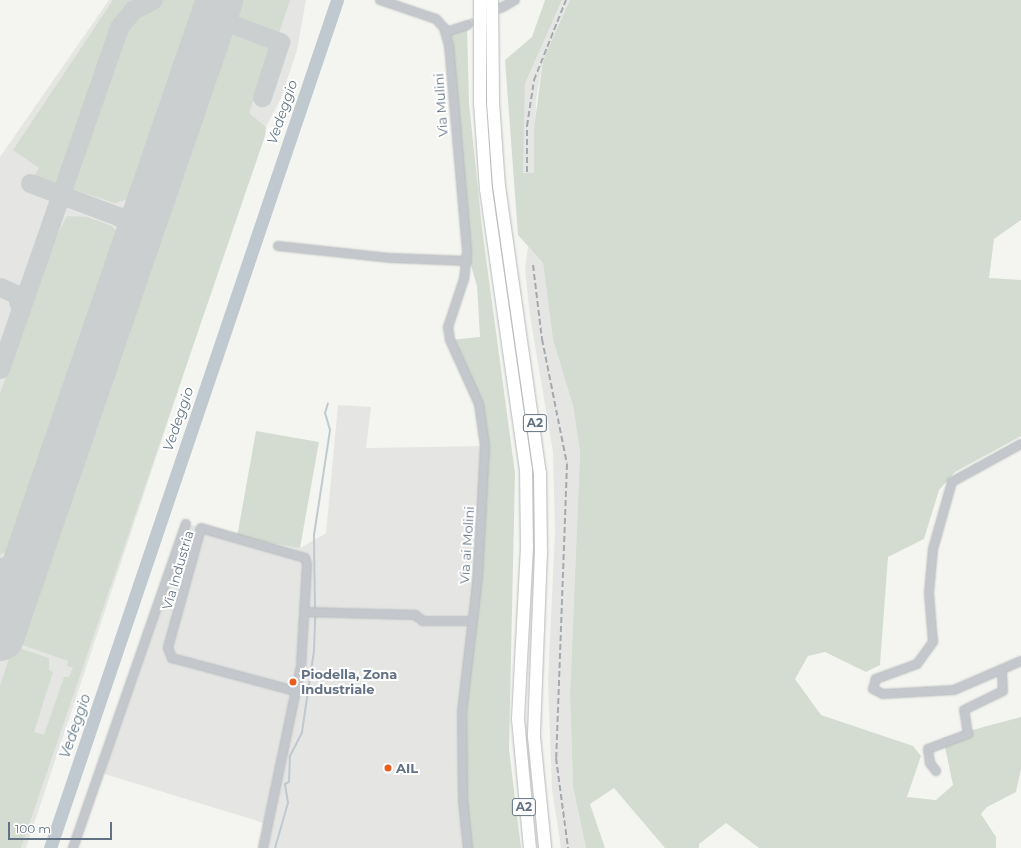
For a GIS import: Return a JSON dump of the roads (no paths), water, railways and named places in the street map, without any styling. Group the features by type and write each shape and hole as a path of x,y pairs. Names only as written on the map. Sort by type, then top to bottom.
{"highway":[{"name":"A2","path":"480,0 480,102 486,189 526,469 520,766 530,848"},
{"name":"A2","path":"496,4 492,102 499,186 540,472 541,551 534,737 544,848"}],"street":[{"path":"380,0 433,18 446,32 467,24"},
{"path":"496,4 515,0"},
{"name":"Via Mulini","path":"446,32 467,252"},
{"path":"278,246 392,258 467,261"},
{"name":"Via ai Molini","path":"467,252 467,261 448,326 450,340 479,404 484,426 478,576 462,712 463,800 468,848"},
{"path":"1021,444 952,482 933,549 929,593 933,642 917,664 876,679 873,689 883,694 954,690 1021,661"},
{"path":"73,848 186,524"},
{"name":"Via Industria","path":"263,848 295,691 305,612 306,558 201,528 168,648 172,658 295,691"},
{"path":"305,612 320,614 415,615 424,621 472,621"},
{"path":"936,771 930,763 928,749 968,734 962,714 1003,691 1002,670"}],"waterway":[{"name":"Vedeggio","path":"50,848 337,0"},
{"path":"315,610 314,535 330,430 325,413 328,403"},
{"path":"275,848 288,803 285,784 289,782 290,756 302,732 314,651 315,615"}],"tunnel":[{"path":"467,25 484,16"}],"railway":[{"path":"527,172 527,126 534,80 566,0"},
{"path":"533,265 542,339 567,464 556,758 568,848"}],"place":[{"name":"Piodella, Zona Industriale","path":"293,682"},
{"name":"AIL","path":"388,768"}]}
